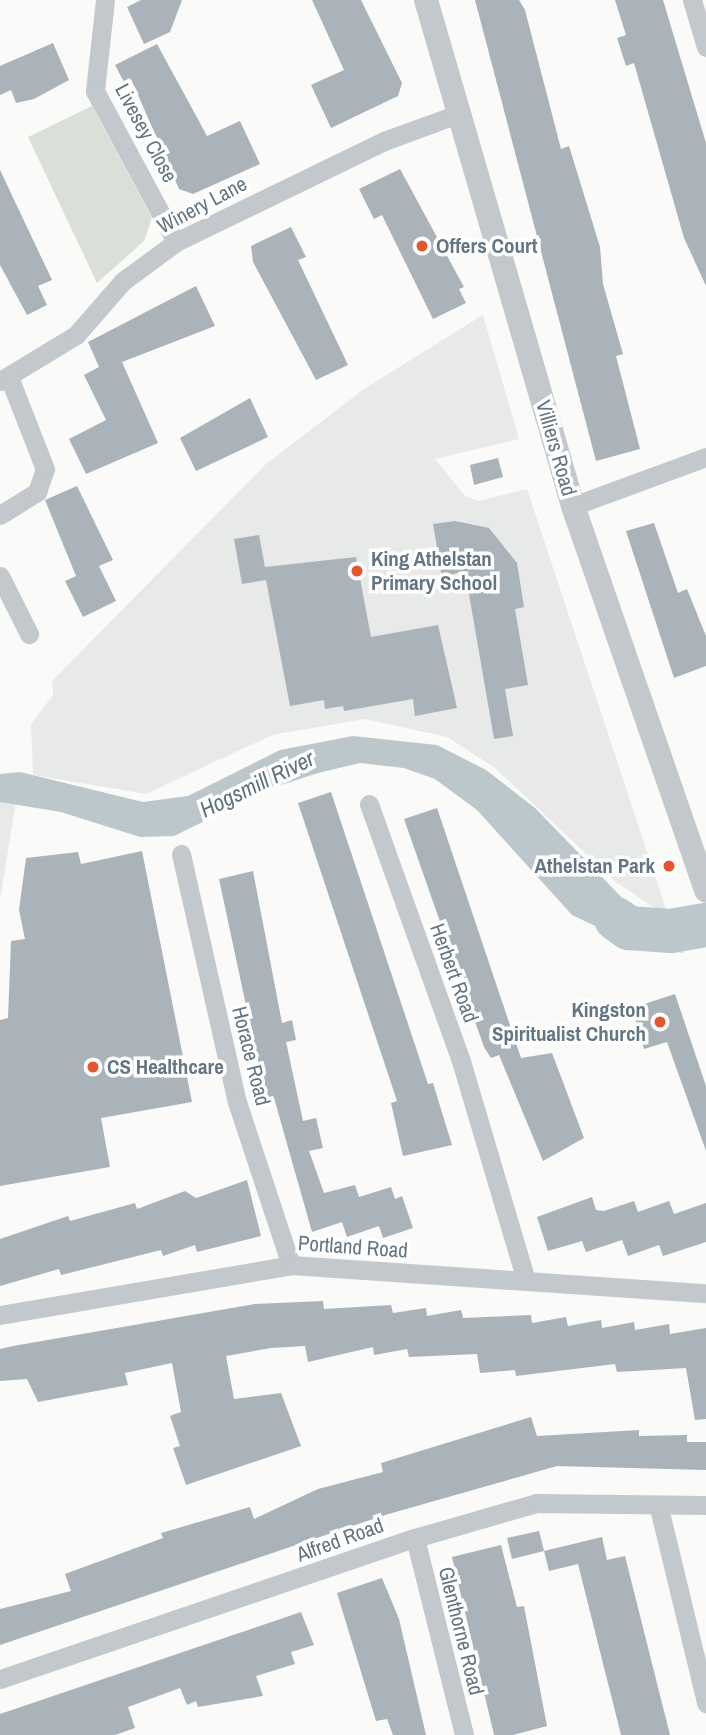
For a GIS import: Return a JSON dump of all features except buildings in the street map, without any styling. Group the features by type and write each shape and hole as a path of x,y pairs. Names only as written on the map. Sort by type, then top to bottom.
{"street":[{"name":"Livesey Close","path":"104,0 96,91 176,242"},
{"name":"Villiers Road","path":"426,0 455,115 573,506 702,864 706,891"},
{"path":"692,0 706,47"},
{"name":"Winery Lane","path":"4,379 76,335 123,281 176,242 384,141 455,115"},
{"path":"0,515 37,492 46,469 4,379"},
{"path":"573,506 706,457"},
{"path":"0,576 29,634"},
{"name":"Herbert Road","path":"369,804 461,1061 526,1280"},
{"name":"Horace Road","path":"181,854 237,1102 291,1265"},
{"name":"Portland Road","path":"0,1315 291,1265 706,1293"},
{"name":"Alfred Road","path":"0,1679 415,1538 536,1503 659,1508 706,1504"},
{"path":"659,1508 706,1703"},
{"name":"Glenthorne Road","path":"415,1538 464,1735"}],"shaded area":[{"path":"92,106 152,218 144,241 97,283 28,137"},
{"name":"King Athelstan Primary School","path":"483,315 519,439 435,459 465,496 479,501 527,489 669,918 616,882 494,767 447,737 365,719 272,735 146,794 33,775 31,724 53,695 52,681 266,464 364,389"},
{"path":"16,801 0,900 0,802"}],"water":[{"path":"353,736 437,745 486,770 535,808 630,906 673,927 683,953 627,941 572,915 477,810 435,779 404,768 360,763 318,773 272,788 174,836 140,837 61,812 0,802 0,774 20,772 143,802 188,796 280,750"}],"waterway":[{"name":"Hogsmill River","path":"616,919 629,928 671,931 706,925"}],"place":[{"name":"Offers Court","path":"422,246"},
{"name":"King Athelstan Primary School","path":"357,571"},
{"name":"Athelstan Park","path":"669,866"},
{"name":"Kingston Spiritualist Church","path":"660,1022"},
{"name":"CS Healthcare","path":"93,1067"}]}
